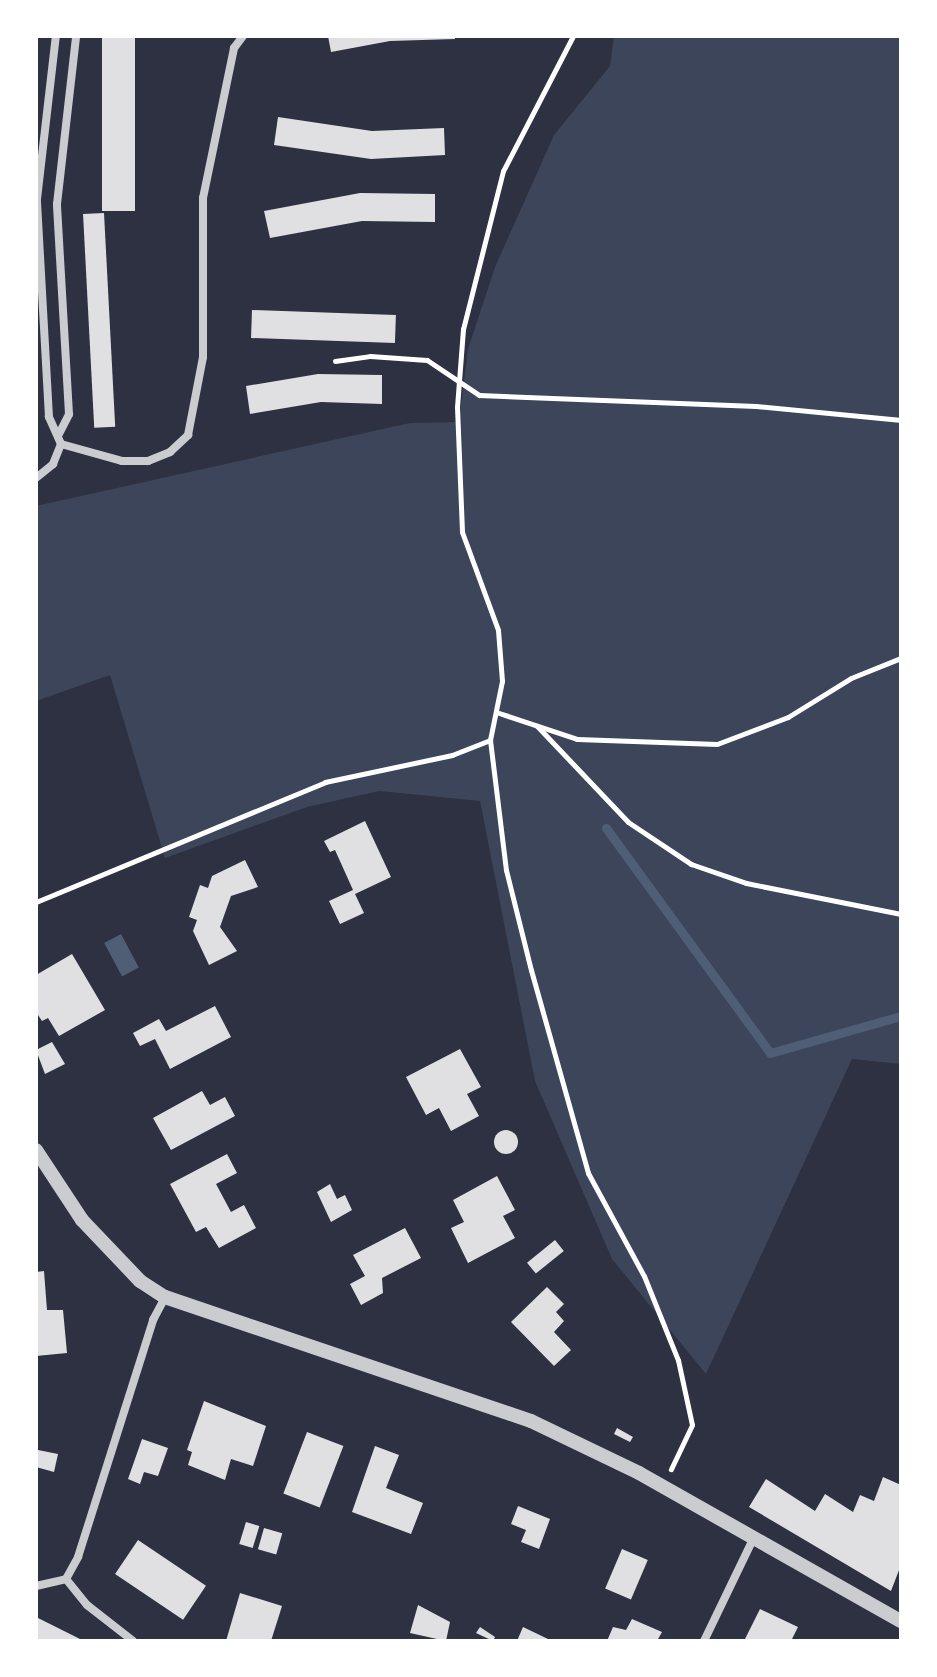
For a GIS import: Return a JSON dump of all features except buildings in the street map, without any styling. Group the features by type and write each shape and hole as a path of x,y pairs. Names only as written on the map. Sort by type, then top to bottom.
{"street":[{"path":"36,478 53,464 61,444 49,417 37,199 56,36"},
{"path":"59,434 69,414 57,204 76,36"},
{"path":"61,444 122,461 148,461 170,452 188,435 203,357 203,198 234,48 243,36"},
{"path":"36,1150 82,1220 140,1281 165,1297 531,1421 662,1486 901,1621"},
{"path":"66,1579 165,1297"},
{"path":"704,1641 753,1539"},
{"path":"36,1586 66,1579"},
{"path":"66,1579 87,1605 133,1641"}],"path":[{"path":"573,36 503,171 463,329 459,380 462,532 498,630 499,713 490,740 506,870 588,1173 644,1276 678,1360 692,1425 662,1486"},
{"path":"335,361 370,356 427,360 479,395 756,406 901,420"},
{"path":"499,713 577,739 717,744 788,717 851,678 901,658"},
{"path":"536,726 628,822 691,864 746,883 901,914"},
{"path":"36,902 325,782 397,763 452,755 490,740"}],"shaded area":[{"path":"614,36 901,36 901,1064 852,1059 706,1374 612,1259 535,1081 480,801 379,791 307,807 165,858 110,675 36,701 36,506 410,423 459,422 468,349 495,267 554,135 610,66"},
{"path":"121,934 139,968 122,976 104,943"}],"waterway":[{"path":"606,828 770,1053 901,1016"}]}
